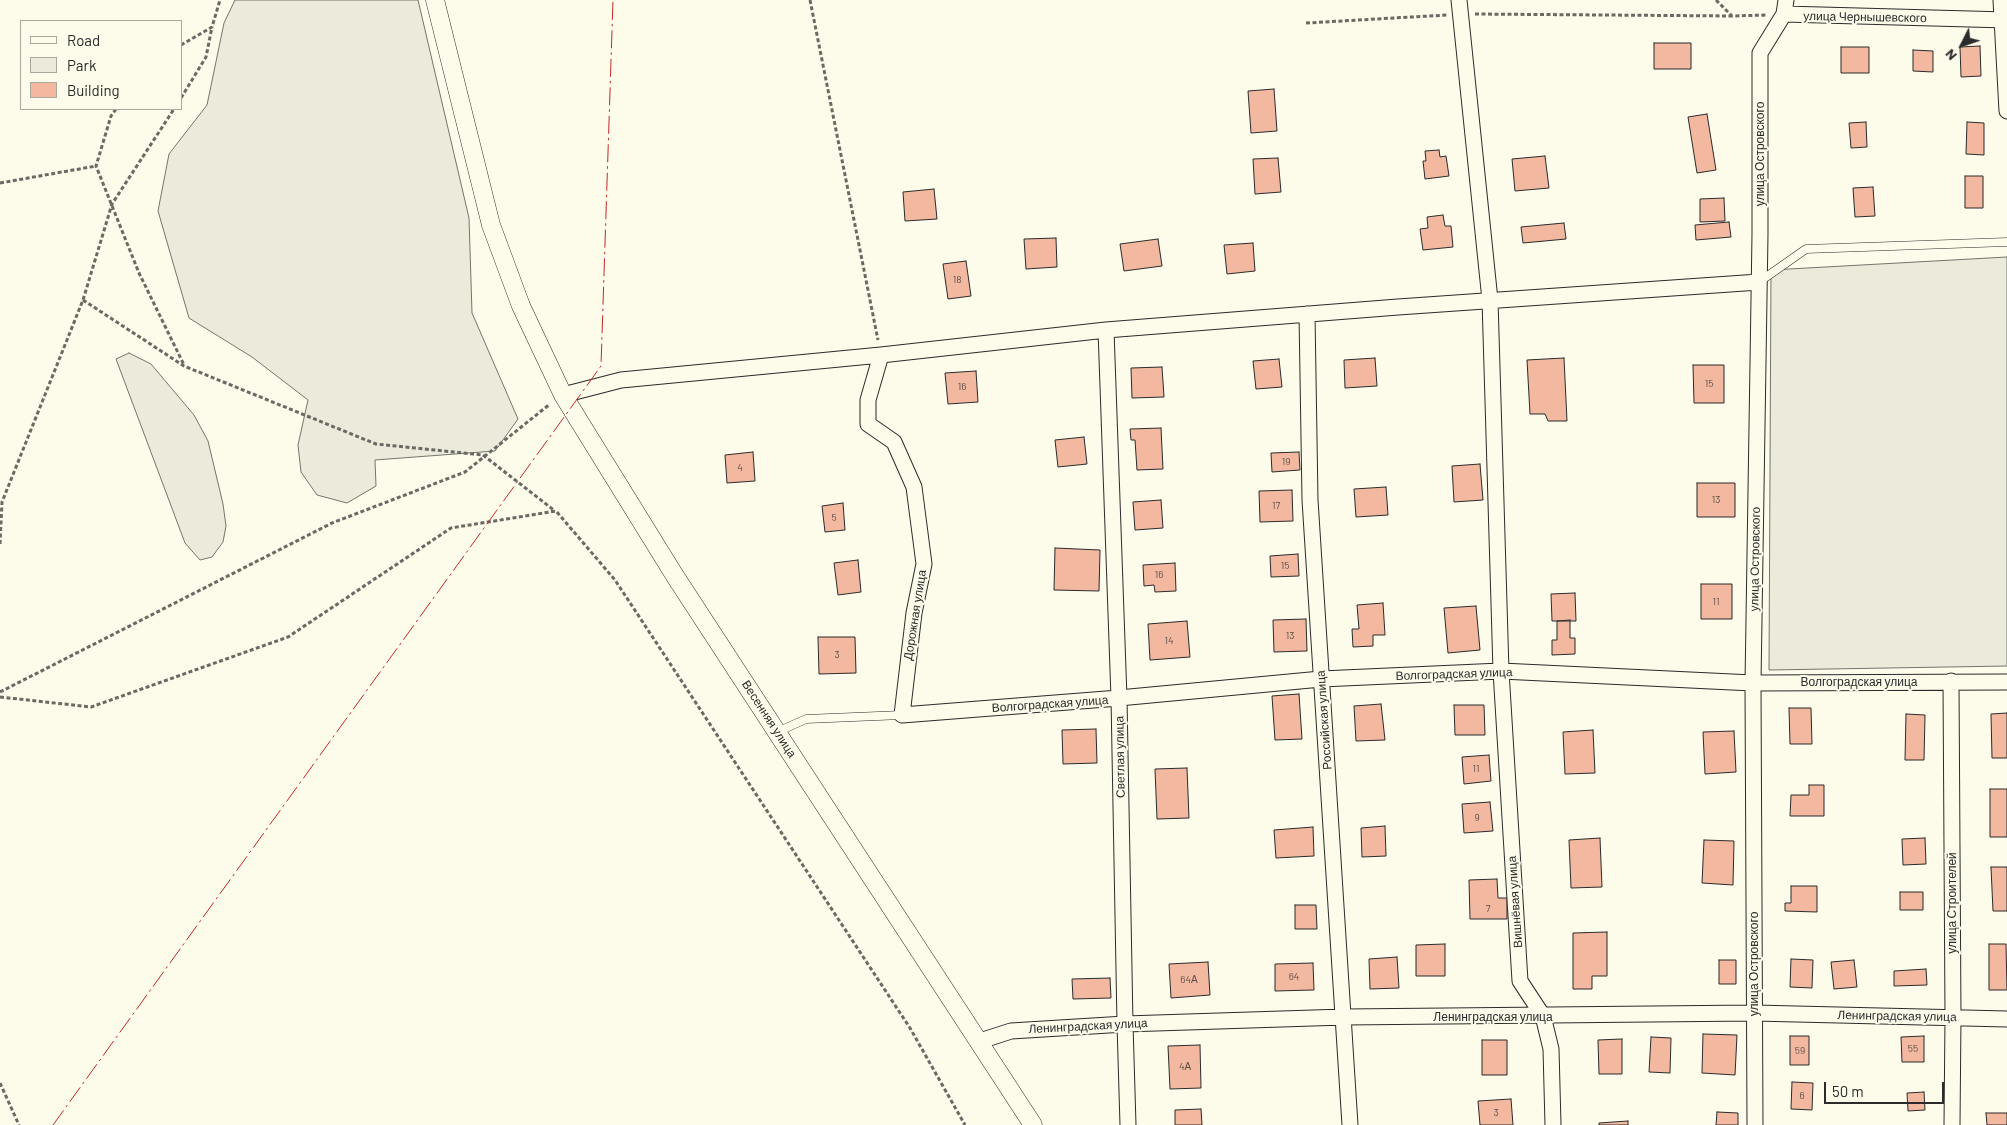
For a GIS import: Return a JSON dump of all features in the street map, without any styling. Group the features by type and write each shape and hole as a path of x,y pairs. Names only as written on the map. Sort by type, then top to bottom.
{"street":[{"name":"Весенняя улица","path":"435,0 492,225 521,306 563,395 675,576 1033,1125"},
{"path":"2001,0 2004,20 2007,111"},
{"name":"Вишнёвая улица","path":"1459,7 1490,300 1501,671 1520,982 1543,1016 1551,1049 1553,1125"},
{"name":"улица Чернышевского","path":"1785,7 2004,20"},
{"name":"улица Островского","path":"1755,1125 1753,683 1759,282 1760,53 1785,7"},
{"path":"563,395 621,380 1106,330 1490,300 1759,282"},
{"name":"Российская улица","path":"1307,314 1310,500 1350,1125"},
{"name":"Светлая улица","path":"1106,330 1119,698 1128,1125"},
{"name":"Дорожная улица","path":"881,354 868,400 868,424 894,442 914,487 924,564 914,613 902,715"},
{"name":"Волгоградская улица","path":"902,715 1119,698 1321,679 1501,671 1753,683 2007,682"},
{"name":"улица Строителей","path":"1951,681 1952,1125"},
{"name":"Ленинградская улица","path":"980,1041 1011,1031 1125,1024 1344,1017 1754,1013 2007,1019"}],"lane":[{"path":"1759,282 1806,249 2007,242"},
{"path":"778,732 806,719 902,715"}],"path":[{"path":"182,96 206,57 220,0"},
{"path":"810,0 881,354"},
{"path":"1716,0 1732,16"},
{"path":"1306,23 1459,7 1732,16 1785,7"},
{"path":"182,44 212,27"},
{"path":"115,110 111,116 96,166 139,273 184,366"},
{"path":"0,544 2,502 83,300 112,204 173,110"},
{"path":"0,183 96,166"},
{"path":"83,300 184,366 376,444 483,455 556,511 615,580 910,1028 965,1125"},
{"path":"0,692 332,523 465,472 483,455 563,395"},
{"path":"0,697 91,708 288,637 451,528 556,511"},
{"path":"0,1083 19,1125"}],"green space":[{"path":"235,0 418,0 469,218 472,313 518,419 495,451 375,460 376,486 347,503 317,495 301,472 298,445 308,400 252,357 189,318 158,211 169,154 207,105 224,23"},
{"path":"2007,257 2007,666 1769,670 1771,270"},
{"path":"129,353 151,364 194,415 208,441 223,504 226,526 223,542 212,557 200,560 185,543 116,359"}],"building":[{"path":"1654,43 1691,43 1691,69 1654,69"},
{"path":"1980,46 1981,76 1961,77 1960,47"},
{"path":"1841,47 1869,47 1869,73 1841,73"},
{"path":"1913,50 1933,51 1933,72 1913,71"},
{"path":"1274,89 1277,131 1251,133 1248,91"},
{"path":"1707,114 1716,170 1697,173 1688,117"},
{"path":"1866,122 1867,147 1851,148 1849,123"},
{"path":"1967,122 1984,123 1984,155 1966,154"},
{"path":"1439,150 1440,157 1446,156 1449,176 1425,179 1423,161 1426,161 1425,151"},
{"path":"1545,156 1549,188 1515,191 1512,159"},
{"path":"1278,158 1281,192 1255,194 1253,159"},
{"path":"1965,176 1983,176 1983,208 1965,208"},
{"path":"1873,187 1875,216 1855,217 1853,188"},
{"path":"934,189 937,219 905,221 903,192"},
{"path":"1724,198 1725,221 1700,222 1700,199"},
{"path":"1443,215 1445,226 1451,226 1453,247 1423,250 1420,229 1428,228 1427,217"},
{"path":"1729,222 1731,237 1696,240 1695,225"},
{"path":"1564,223 1566,239 1523,243 1521,227"},
{"path":"1056,238 1057,267 1026,269 1024,239"},
{"path":"1158,239 1162,266 1124,271 1120,244"},
{"path":"1253,243 1255,271 1227,274 1224,245"},
{"path":"966,261 971,296 948,299 943,264"},
{"path":"1375,358 1377,386 1345,388 1344,360"},
{"path":"1564,358 1567,421 1548,421 1545,414 1530,414 1527,360"},
{"path":"1279,359 1282,387 1256,389 1253,361"},
{"path":"1693,365 1724,365 1724,403 1694,403"},
{"path":"1162,367 1164,397 1132,398 1131,368"},
{"path":"976,371 978,402 948,404 945,373"},
{"path":"1161,428 1163,469 1137,470 1135,440 1131,440 1130,429"},
{"path":"1084,437 1087,464 1058,467 1055,440"},
{"path":"753,452 755,481 727,483 725,455"},
{"path":"1299,452 1300,470 1272,472 1271,453"},
{"path":"1480,464 1483,500 1454,502 1452,466"},
{"path":"1697,483 1735,483 1735,517 1697,517"},
{"path":"1386,487 1388,515 1356,517 1354,489"},
{"path":"1292,490 1293,521 1260,522 1259,491"},
{"path":"1161,500 1163,528 1135,530 1133,502"},
{"path":"843,503 845,530 825,532 822,506"},
{"path":"1055,548 1100,550 1099,591 1054,590"},
{"path":"1298,554 1299,576 1271,577 1270,556"},
{"path":"858,560 861,592 838,595 834,563"},
{"path":"1175,563 1176,591 1155,592 1154,585 1144,586 1143,565"},
{"path":"1701,584 1732,584 1732,619 1701,619"},
{"path":"1575,593 1576,621 1552,621 1551,594"},
{"path":"1383,603 1385,635 1373,635 1373,646 1353,647 1352,629 1359,629 1357,605"},
{"path":"1476,606 1480,650 1448,653 1444,608"},
{"path":"1306,619 1307,651 1274,652 1273,620"},
{"path":"1570,620 1570,638 1575,638 1575,654 1552,655 1552,640 1557,640 1557,621"},
{"path":"1187,621 1190,657 1150,660 1148,624"},
{"path":"818,637 855,637 856,673 819,674"},
{"path":"1299,694 1302,739 1275,740 1272,696"},
{"path":"1381,704 1385,740 1356,741 1354,706"},
{"path":"1454,705 1484,705 1485,735 1455,735"},
{"path":"1789,708 1811,708 1812,744 1790,744"},
{"path":"2007,713 2007,758 1992,758 1991,714"},
{"path":"1906,714 1925,715 1924,760 1905,760"},
{"path":"1096,729 1097,763 1063,764 1062,730"},
{"path":"1593,730 1595,773 1565,774 1563,732"},
{"path":"1734,731 1736,772 1705,774 1703,732"},
{"path":"1489,755 1491,781 1464,784 1462,757"},
{"path":"1187,768 1189,818 1157,819 1155,769"},
{"path":"1809,785 1824,785 1824,816 1790,816 1791,795 1809,795"},
{"path":"1990,789 2007,789 2007,837 1990,837"},
{"path":"1490,802 1493,831 1464,833 1462,804"},
{"path":"1385,826 1386,856 1362,857 1361,828"},
{"path":"1313,827 1314,856 1276,858 1274,830"},
{"path":"1600,838 1602,887 1571,888 1569,840"},
{"path":"1925,838 1926,864 1903,865 1902,839"},
{"path":"1704,840 1734,841 1733,885 1702,883"},
{"path":"1991,867 2007,867 2007,911 1993,911"},
{"path":"1497,879 1498,898 1507,898 1507,919 1470,919 1469,880"},
{"path":"1791,886 1817,886 1817,912 1785,911 1785,903 1791,903"},
{"path":"1900,892 1923,892 1923,910 1900,910"},
{"path":"1295,905 1316,905 1317,929 1295,929"},
{"path":"1607,932 1607,976 1592,976 1592,989 1573,989 1573,933"},
{"path":"1445,944 1445,976 1416,976 1416,945"},
{"path":"1989,944 2006,944 2007,990 1989,990"},
{"path":"1397,957 1399,988 1370,989 1369,959"},
{"path":"1791,959 1813,960 1812,988 1790,987"},
{"path":"1719,960 1736,960 1736,984 1719,984"},
{"path":"1854,960 1857,987 1834,989 1831,962"},
{"path":"1208,962 1210,995 1171,998 1169,964"},
{"path":"1313,963 1314,990 1275,991 1275,964"},
{"path":"1926,969 1927,985 1894,986 1894,971"},
{"path":"1110,978 1111,998 1073,999 1072,979"},
{"path":"1703,1034 1737,1035 1735,1075 1702,1073"},
{"path":"1790,1036 1809,1036 1809,1065 1790,1065"},
{"path":"1924,1036 1924,1062 1902,1062 1901,1037"},
{"path":"1651,1037 1671,1038 1670,1073 1649,1072"},
{"path":"1622,1039 1622,1074 1599,1074 1598,1040"},
{"path":"1482,1040 1507,1040 1507,1075 1482,1075"},
{"path":"1200,1045 1201,1088 1170,1089 1168,1046"},
{"path":"1792,1082 1813,1083 1812,1110 1791,1109"},
{"path":"1924,1092 1925,1110 1908,1111 1907,1093"},
{"path":"1511,1099 1513,1125 1480,1125 1478,1101"},
{"path":"1201,1109 1202,1125 1175,1125 1175,1110"},
{"path":"1717,1112 1738,1113 1738,1125 1716,1125"},
{"path":"1986,1113 2007,1113 2007,1125 1987,1125"},
{"path":"1628,1121 1628,1125 1599,1125 1599,1123"}],"power":[{"path":"53,1125 601,366 613,0"}]}
